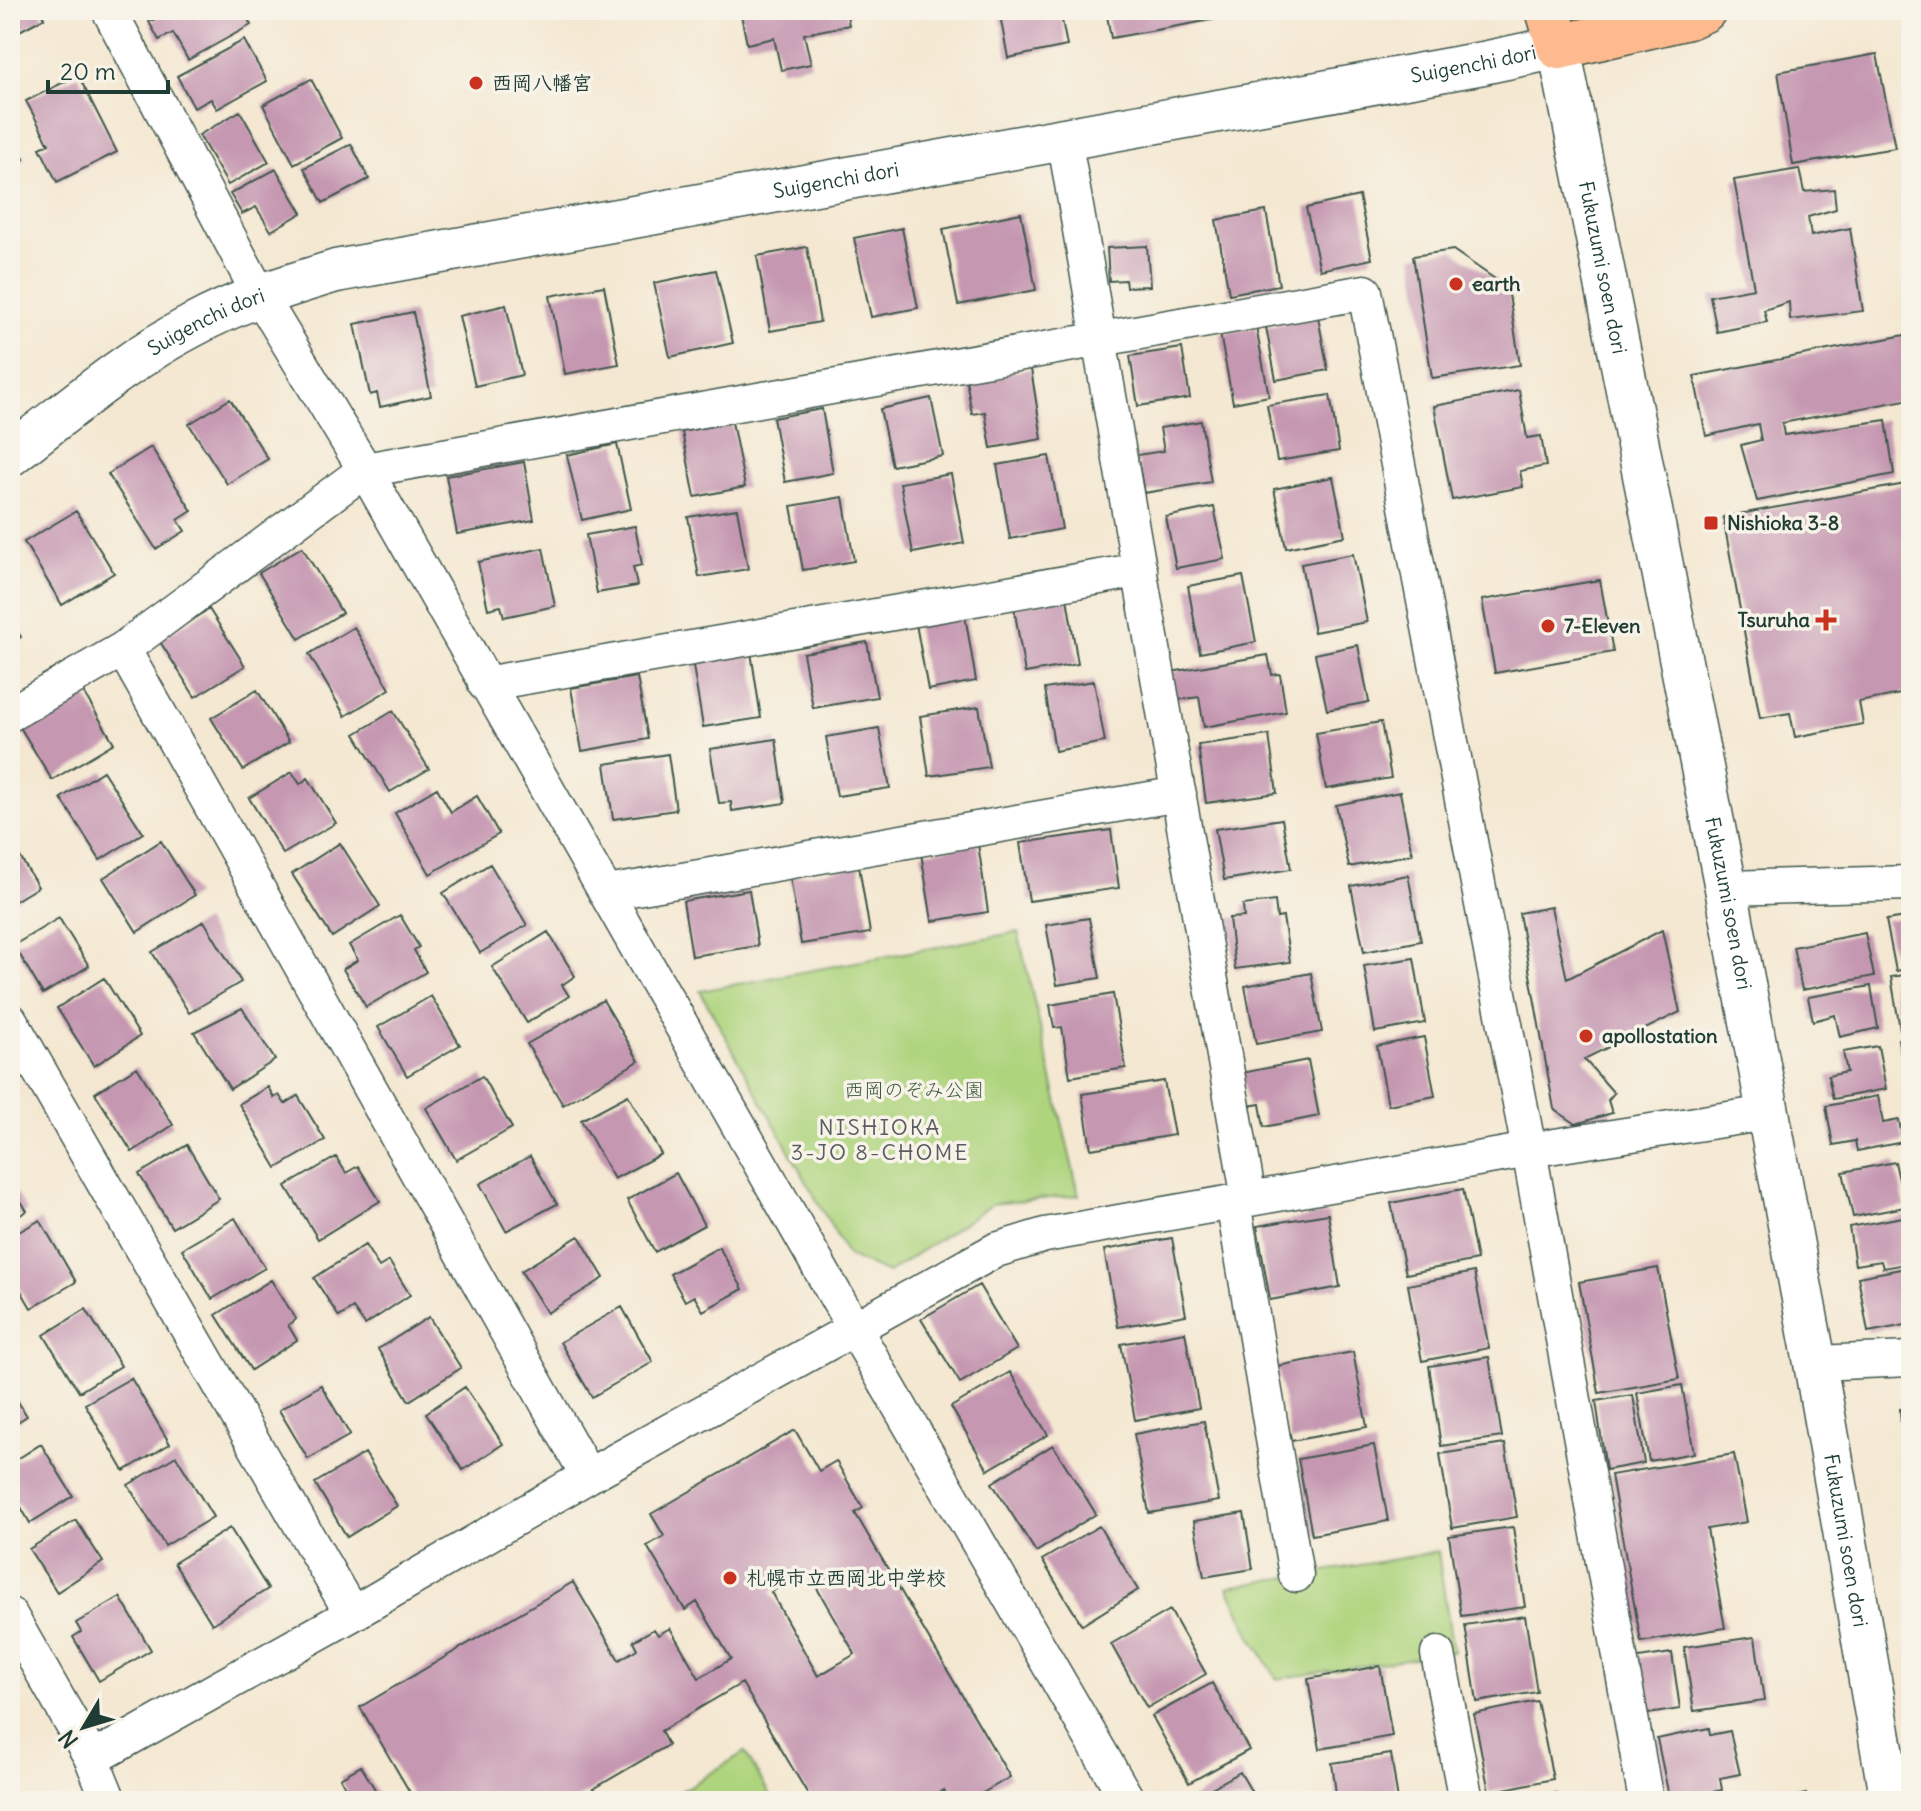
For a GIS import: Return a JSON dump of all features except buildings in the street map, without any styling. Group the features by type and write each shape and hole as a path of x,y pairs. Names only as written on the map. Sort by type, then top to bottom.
{"main road":[{"name":"Suigenchi dori","path":"1554,28 1688,17 1704,10"}],"street":[{"path":"109,10 259,294 365,470 854,1328 1128,1801"},
{"name":"Suigenchi dori","path":"10,455 154,348 192,325 259,294 336,271 1064,138 1554,28"},
{"name":"Fukuzumi soen dori","path":"1554,28 1726,888 1815,1363 1891,1801"},
{"path":"1064,138 1179,794 1296,1575"},
{"path":"10,714 123,649 365,470 1365,292 1529,1150 1646,1801"},
{"path":"485,684 1140,570"},
{"path":"123,649 588,1476"},
{"path":"607,893 1179,794"},
{"path":"1726,888 1911,883"},
{"path":"10,1020 352,1614"},
{"path":"92,1759 352,1614 588,1476 996,1250 1045,1235 1529,1150 1767,1113"},
{"path":"1815,1363 1911,1359"},
{"path":"10,1615 92,1759 109,1801"},
{"path":"1438,1654 1466,1801"}],"green space":[{"name":"西岡のぞみ公園","path":"1018,932 1079,1195 992,1204 888,1273 848,1256 700,991"},
{"path":"1438,1552 1453,1652 1277,1679 1250,1634 1228,1587"},
{"path":"745,1752 773,1801 665,1801"}],"place":[{"name":"西岡八幡宮","path":"476,83"},
{"name":"earth","path":"1456,284"},
{"name":"Nishioka 3-8","path":"1711,523"},
{"name":"Tsuruha","path":"1826,620"},
{"name":"7-Eleven","path":"1548,626"},
{"name":"apollostation","path":"1586,1036"},
{"name":"札幌市立西岡北中学校","path":"730,1578"}],"district":[{"name":"NISHIOKA 3-JO 8-CHOME","path":"880,1140"}]}
